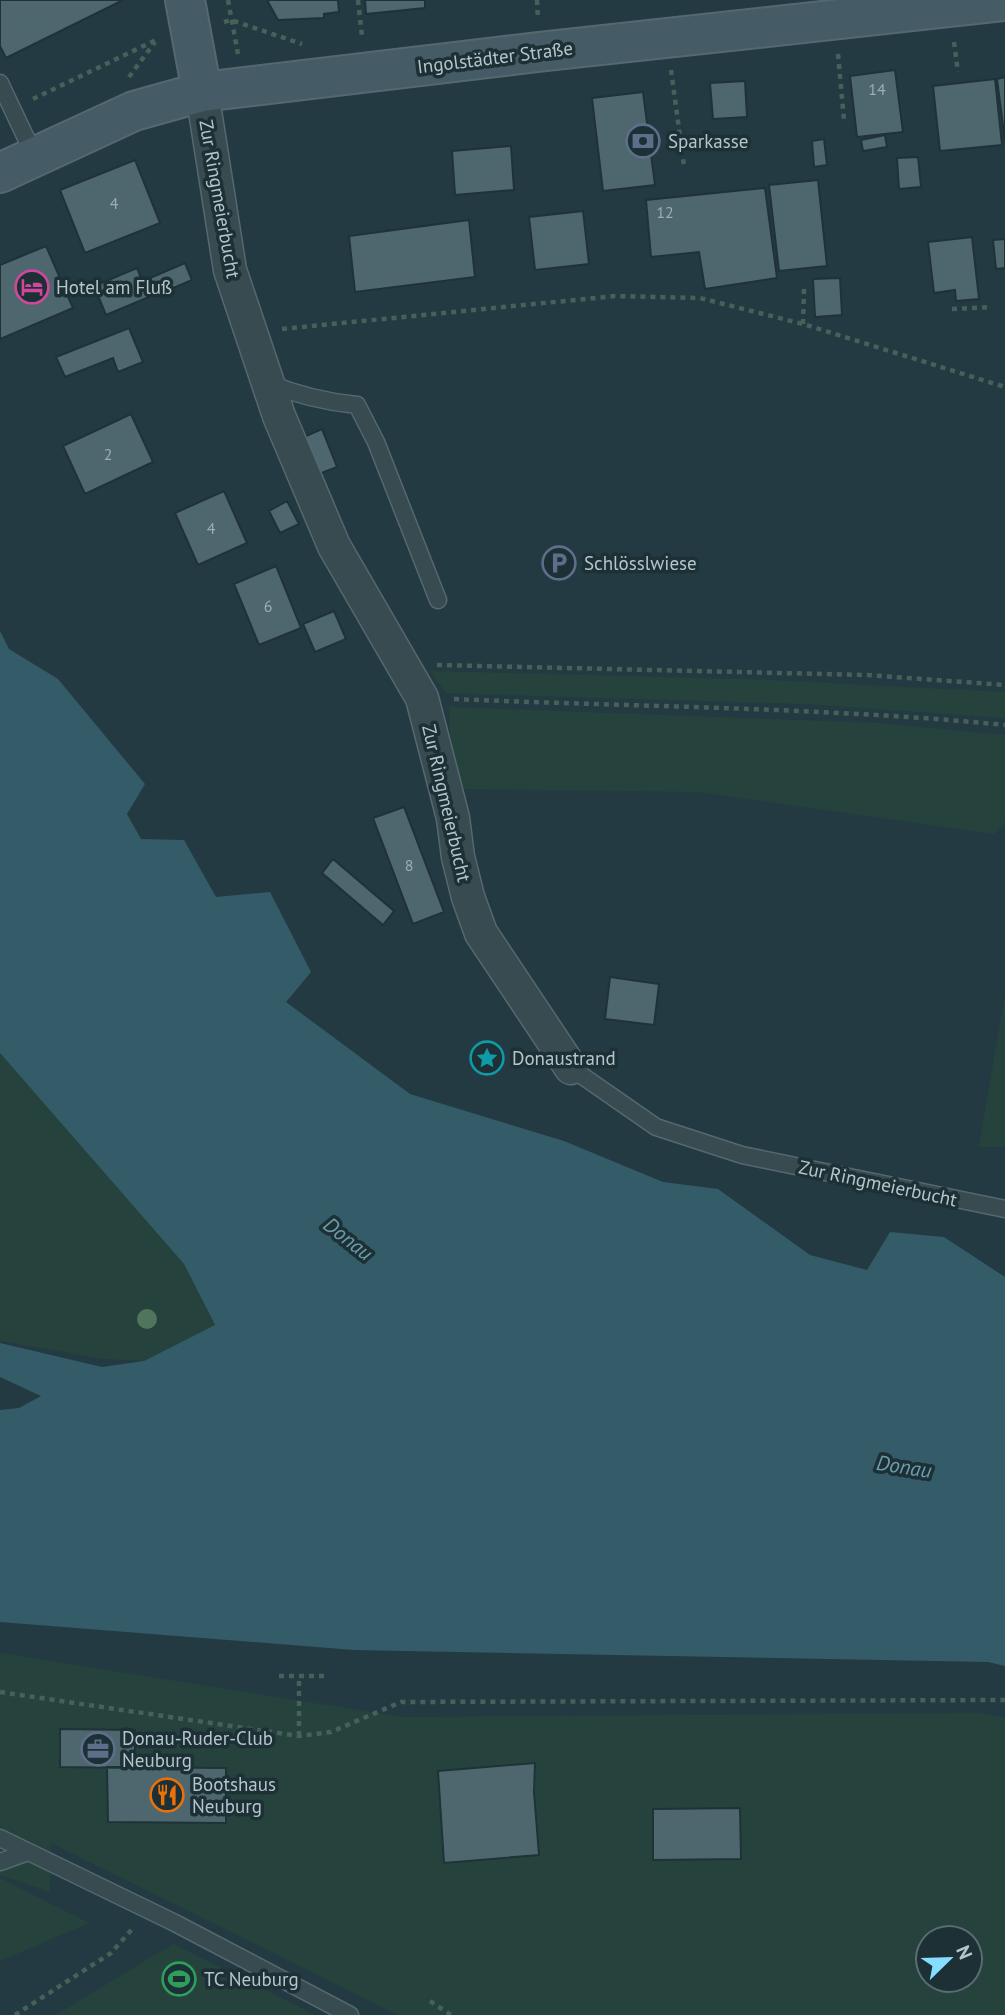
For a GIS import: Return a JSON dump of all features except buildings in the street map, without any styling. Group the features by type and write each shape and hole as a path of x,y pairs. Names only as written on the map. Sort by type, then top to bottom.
{"main road":[{"path":"185,0 202,92"},
{"name":"Ingolstädter Straße","path":"0,173 134,111 202,92 1005,1"}],"street":[{"name":"Zur Ringmeierbucht","path":"202,92 230,270 268,383 319,517 422,698 453,818 458,857 468,897 481,933 571,1068"}],"lane":[{"path":"0,83 34,155"},
{"path":"268,383 327,402 357,405 376,442 438,600"},
{"name":"Zur Ringmeierbucht","path":"571,1068 656,1127 742,1155 1005,1209"},
{"path":"0,1838 148,1910 350,2015"},
{"path":"0,1863 28,1852"}],"path":[{"path":"351,38 362,36 358,0"},
{"path":"525,18 551,15"},
{"path":"837,19 844,120"},
{"path":"231,20 305,45"},
{"path":"124,84 158,39 156,26"},
{"path":"666,38 684,166"},
{"path":"12,109 158,39"},
{"path":"803,324 804,289"},
{"path":"250,332 615,296 700,298 803,324 1005,387"},
{"path":"952,309 991,307"},
{"path":"404,665 853,675 1005,685"},
{"path":"422,698 797,710 1005,725"},
{"path":"279,1676 325,1676"},
{"path":"299,1676 299,1736"},
{"path":"0,1692 299,1736 331,1732 401,1703 1005,1700"},
{"path":"15,2015 111,1953 148,1910"},
{"path":"430,2001 451,2015"}],"green space":[{"path":"430,671 769,680 1005,692 1005,718 806,704 446,693"},
{"path":"449,707 877,723 1005,735 1005,822 994,834 699,792 461,789 450,739"},
{"path":"1005,994 1005,1147 979,1147"},
{"path":"0,1053 184,1264 215,1326 144,1361 104,1359 0,1341"},
{"path":"0,1653 402,1717 981,1713 1005,1718 1005,2015 398,2015 51,1843 50,1892 0,1875"},
{"path":"0,1878 89,1923 0,1961"},
{"name":"TC Neuburg","path":"173,1944 315,2015 56,2015"}],"water":[{"name":"Donau","path":"0,631 9,649 58,679 145,784 127,814 141,839 184,840 216,897 270,892 311,972 286,1002 410,1094 564,1141 663,1182 718,1189 810,1255 867,1270 890,1232 944,1237 1005,1277 1005,1666 988,1662 354,1650 0,1622 0,1410 19,1408 41,1396 0,1377 0,1343 102,1367 144,1361 215,1325 184,1264 0,1053"}],"place":[{"name":"Sparkasse","path":"643,141"},
{"name":"Hotel am Fluß","path":"32,287"},
{"name":"Schlösslwiese","path":"559,563"},
{"name":"Donaustrand","path":"487,1058"},
{"name":"Donau-Ruder-Club Neuburg","path":"98,1749"},
{"name":"Bootshaus Neuburg","path":"167,1795"},
{"name":"TC Neuburg","path":"179,1979"}]}
